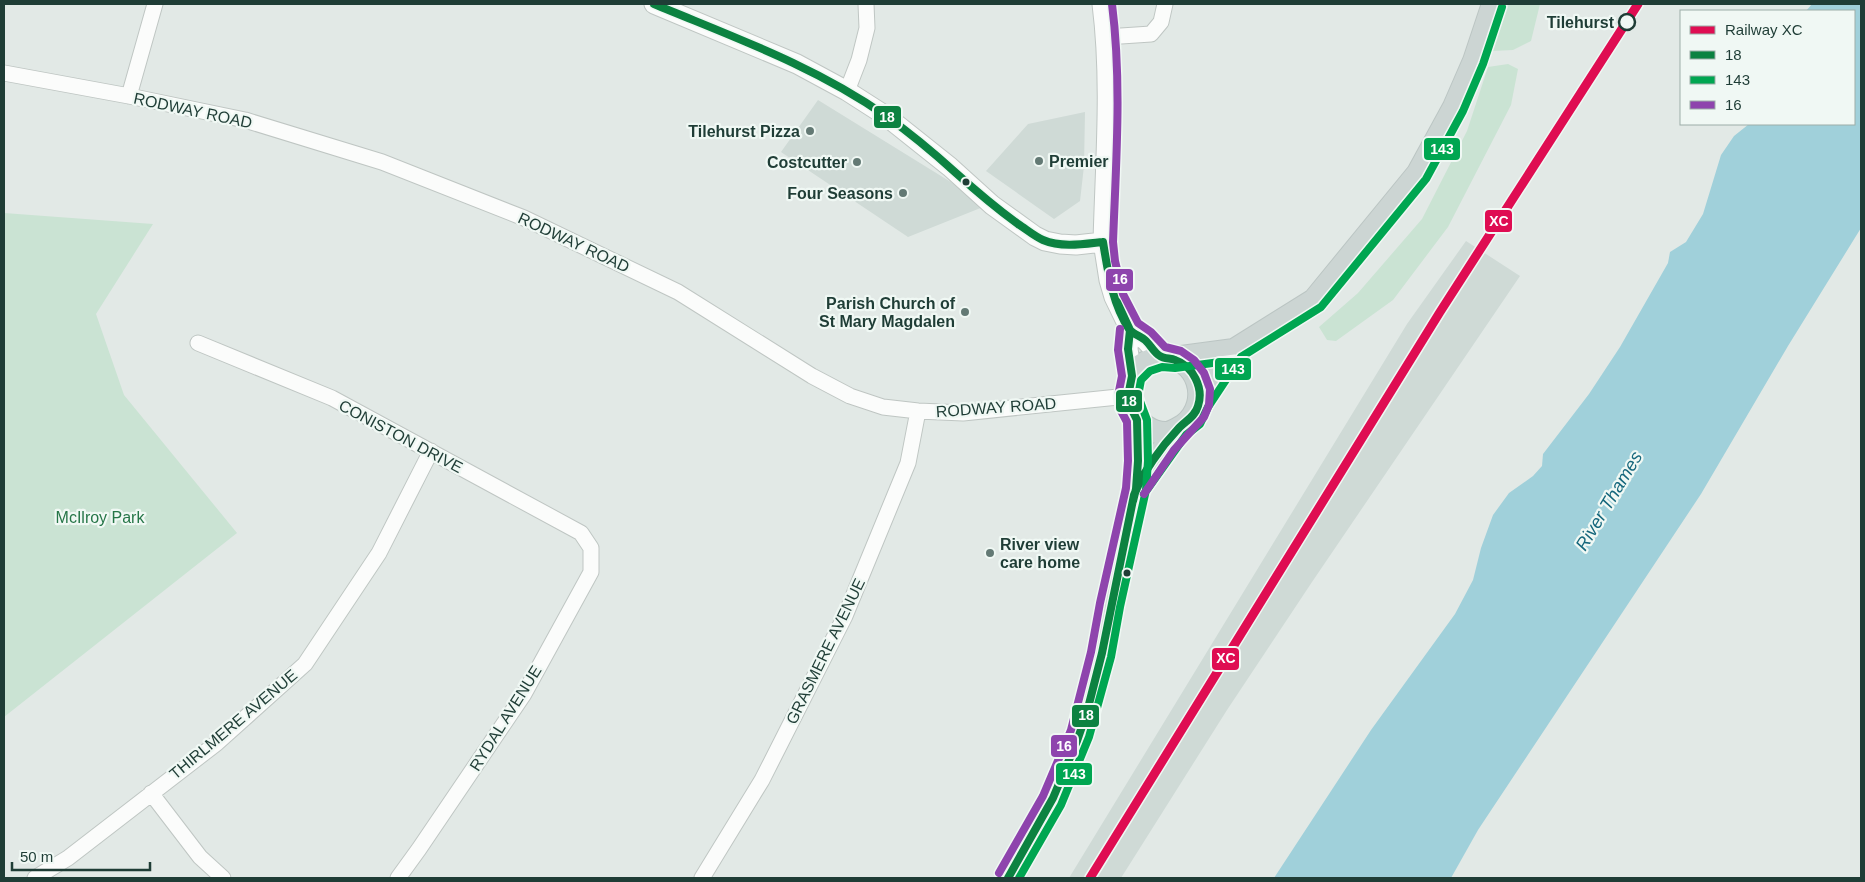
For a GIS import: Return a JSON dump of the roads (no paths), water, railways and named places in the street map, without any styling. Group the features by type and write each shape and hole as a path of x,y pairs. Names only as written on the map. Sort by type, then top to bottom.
{"main road":[{"path":"1136,489 1179,428 1192,418 1199,402 1234,350 1314,300 1418,173 1454,107 1471,69 1493,4"},
{"path":"1008,878 1052,800 1080,733 1101,654 1136,489 1138,461 1137,420 1130,386 1138,368 1145,362 1168,357 1234,350"},
{"path":"1168,357 1188,368 1194,374 1200,389 1199,402"},
{"path":"1137,420 1144,426 1166,433 1179,428"}],"street":[{"path":"129,96 155,4"},
{"path":"654,4 797,64 847,91 886,116 950,167 992,205 1035,236 1045,241 1060,244 1076,245 1102,242"},
{"path":"847,91 860,60 867,28 866,4"},
{"path":"1102,4 1106,37 1108,86 1102,242 1109,280 1114,297 1130,330 1168,357"},
{"path":"1106,37 1151,34 1161,22 1166,4"},
{"name":"RODWAY ROAD","path":"4,73 245,120 382,162 524,218 678,292 812,376 850,396 883,407 963,413 1036,406 1130,386"},
{"path":"1130,330 1128,349 1130,386"},
{"name":"CONISTON DRIVE","path":"198,343 332,398 581,533 591,548"},
{"name":"GRASMERE AVENUE","path":"702,878 762,780 845,616 908,463 918,411"},
{"name":"THIRLMERE AVENUE","path":"35,878 68,858 217,742 304,664 379,553 431,451"},
{"name":"RYDAL AVENUE","path":"398,878 524,694 591,572 591,548"},
{"path":"151,793 200,857 223,878"}],"water":[{"name":"River Thames","path":"1812,4 1861,4 1861,228 1788,346 1701,494 1478,830 1451,878 1274,878 1371,730 1455,614 1473,580 1481,548 1493,515 1509,493 1533,476 1542,466 1543,454 1589,394 1620,347 1668,263 1670,252 1686,242 1703,214 1721,155 1734,136 1748,125 1855,125 1855,10 1807,10"}],"rail line":[{"name":"XC","path":"1090,878 1440,312 1638,4"}],"place":[{"name":"Tilehurst","path":"1627,22"},
{"name":"Tilehurst Pizza","path":"810,131"},
{"name":"Premier","path":"1039,161"},
{"name":"Costcutter","path":"857,162"},
{"name":"Four Seasons","path":"903,193"},
{"name":"Parish Church of St Mary Magdalen","path":"965,312"},
{"name":"River view care home","path":"990,553"}],"park label":[{"name":"McIlroy Park","path":"100,517"}]}
